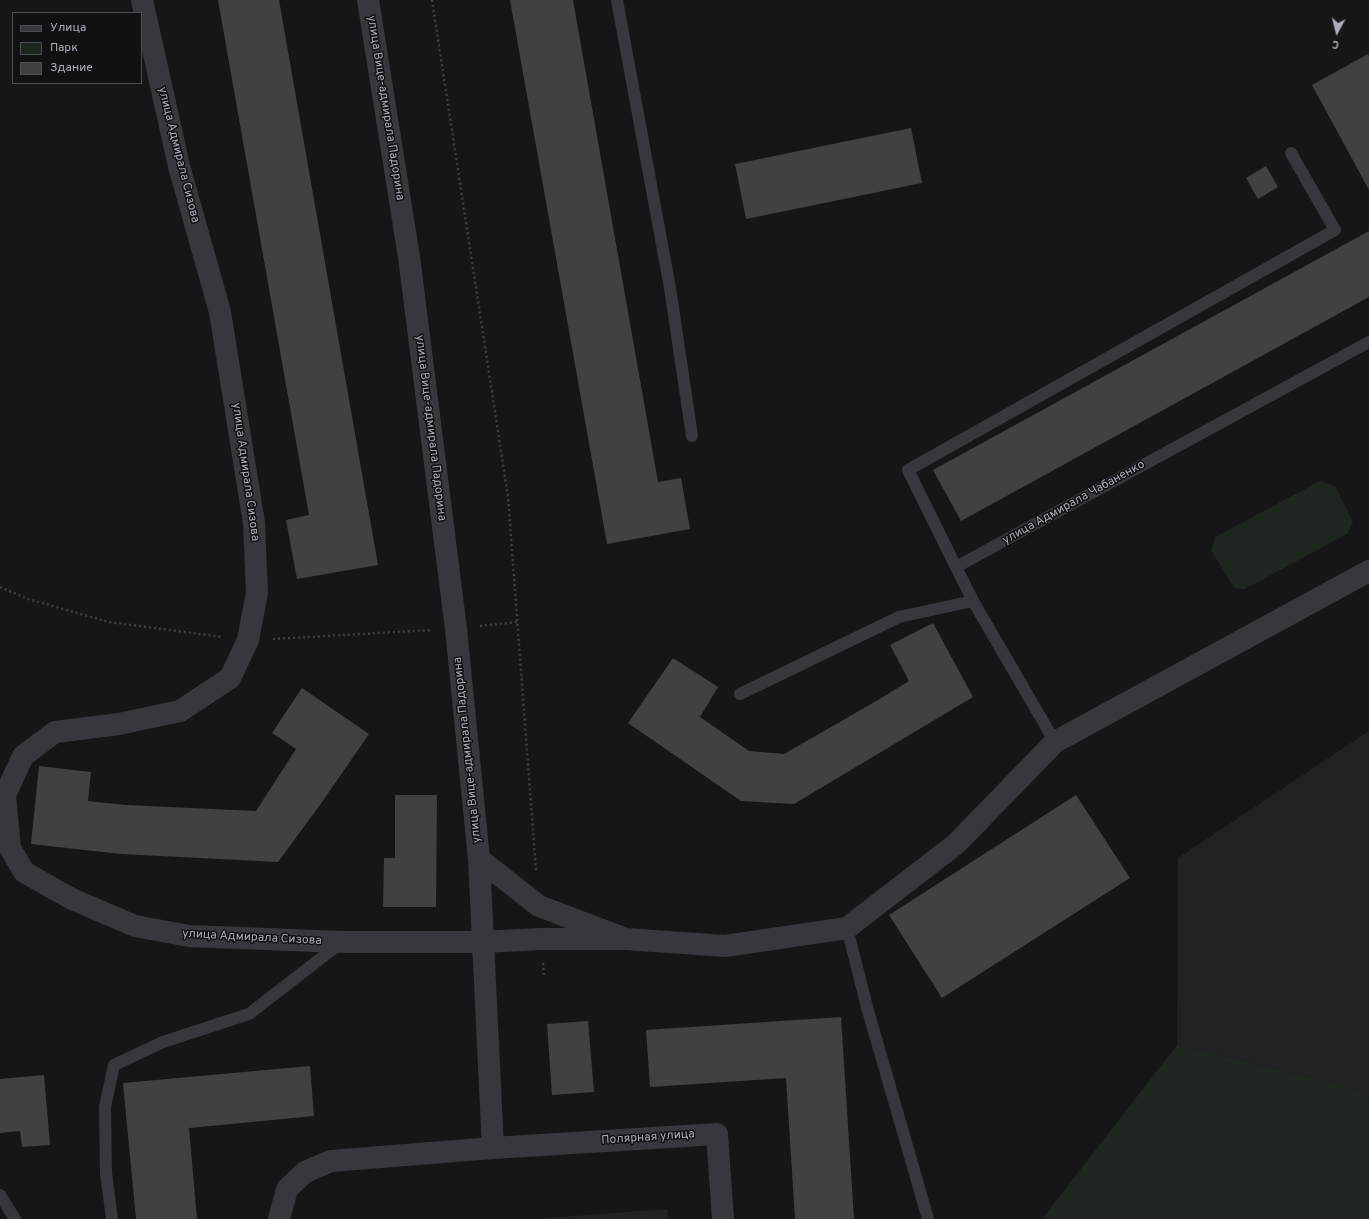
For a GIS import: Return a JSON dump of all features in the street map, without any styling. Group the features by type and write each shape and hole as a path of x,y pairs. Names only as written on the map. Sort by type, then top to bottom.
{"street":[{"name":"улица Адмирала Сизова","path":"142,0 179,166 220,312 254,523 257,593 248,640 230,678 180,711 119,724 56,732 23,756 5,795 10,848 24,872 72,899 135,926 189,936 342,942 483,942"},
{"name":"улица Вице-адмирала Падорина","path":"368,0 409,257 456,629 479,859"},
{"path":"483,942 541,939 626,939 725,946 847,928 956,844 1054,742 1369,571"},
{"path":"479,859 539,906 626,939"},
{"path":"479,859 493,1148"},
{"name":"Полярная улица","path":"279,1219 287,1189 305,1172 331,1161 493,1148 717,1134 723,1219"}],"lane":[{"path":"616,0 670,288 692,436"},
{"path":"1054,742 973,601 908,470 1335,230 1291,152"},
{"name":"улица Адмирала Чабаненко","path":"956,567 1369,342"},
{"path":"740,694 899,618 973,601"},
{"path":"847,928 867,1008 928,1219"},
{"path":"112,1219 106,1173 105,1107 114,1065 163,1042 248,1014 342,942"},
{"path":"0,1195 15,1219"}],"path":[{"path":"432,0 508,497 539,906"},
{"path":"541,939 544,976"}],"shaded area":[{"path":"1369,731 1369,1098 1349,1086 1177,1045 1178,858"},
{"path":"667,1209 668,1219 535,1219"}],"green space":[{"path":"1320,481 1335,486 1353,522 1347,534 1245,589 1234,588 1211,550 1215,537"},
{"path":"1177,1045 1349,1086 1369,1098 1369,1219 1042,1219"}],"building":[{"path":"218,0 279,0 378,565 297,579 286,520 309,515"},
{"path":"510,0 573,0 658,482 681,478 690,529 607,544"},
{"path":"1368,54 1369,56 1369,190 1312,85"},
{"path":"911,128 922,183 746,219 735,164"},
{"path":"1266,166 1278,187 1258,199 1246,178"},
{"path":"1369,231 1369,297 961,521 933,470"},
{"path":"933,623 973,697 794,804 741,801 628,723 673,658 718,687 700,717 749,751 784,754 909,681 890,645"},
{"path":"302,688 369,734 320,805 278,862 121,854 31,844 39,766 91,772 88,801 126,805 256,811 296,749 272,733"},
{"path":"395,795 437,795 436,907 383,907 384,858 395,858"},
{"path":"1076,795 1130,878 942,998 889,915"},
{"path":"841,1017 854,1219 795,1219 786,1078 650,1087 646,1030"},
{"path":"588,1021 594,1092 552,1095 547,1024"},
{"path":"310,1066 314,1116 189,1128 197,1219 136,1219 123,1083"},
{"path":"44,1075 50,1145 22,1147 20,1131 0,1133 0,1079"}]}
